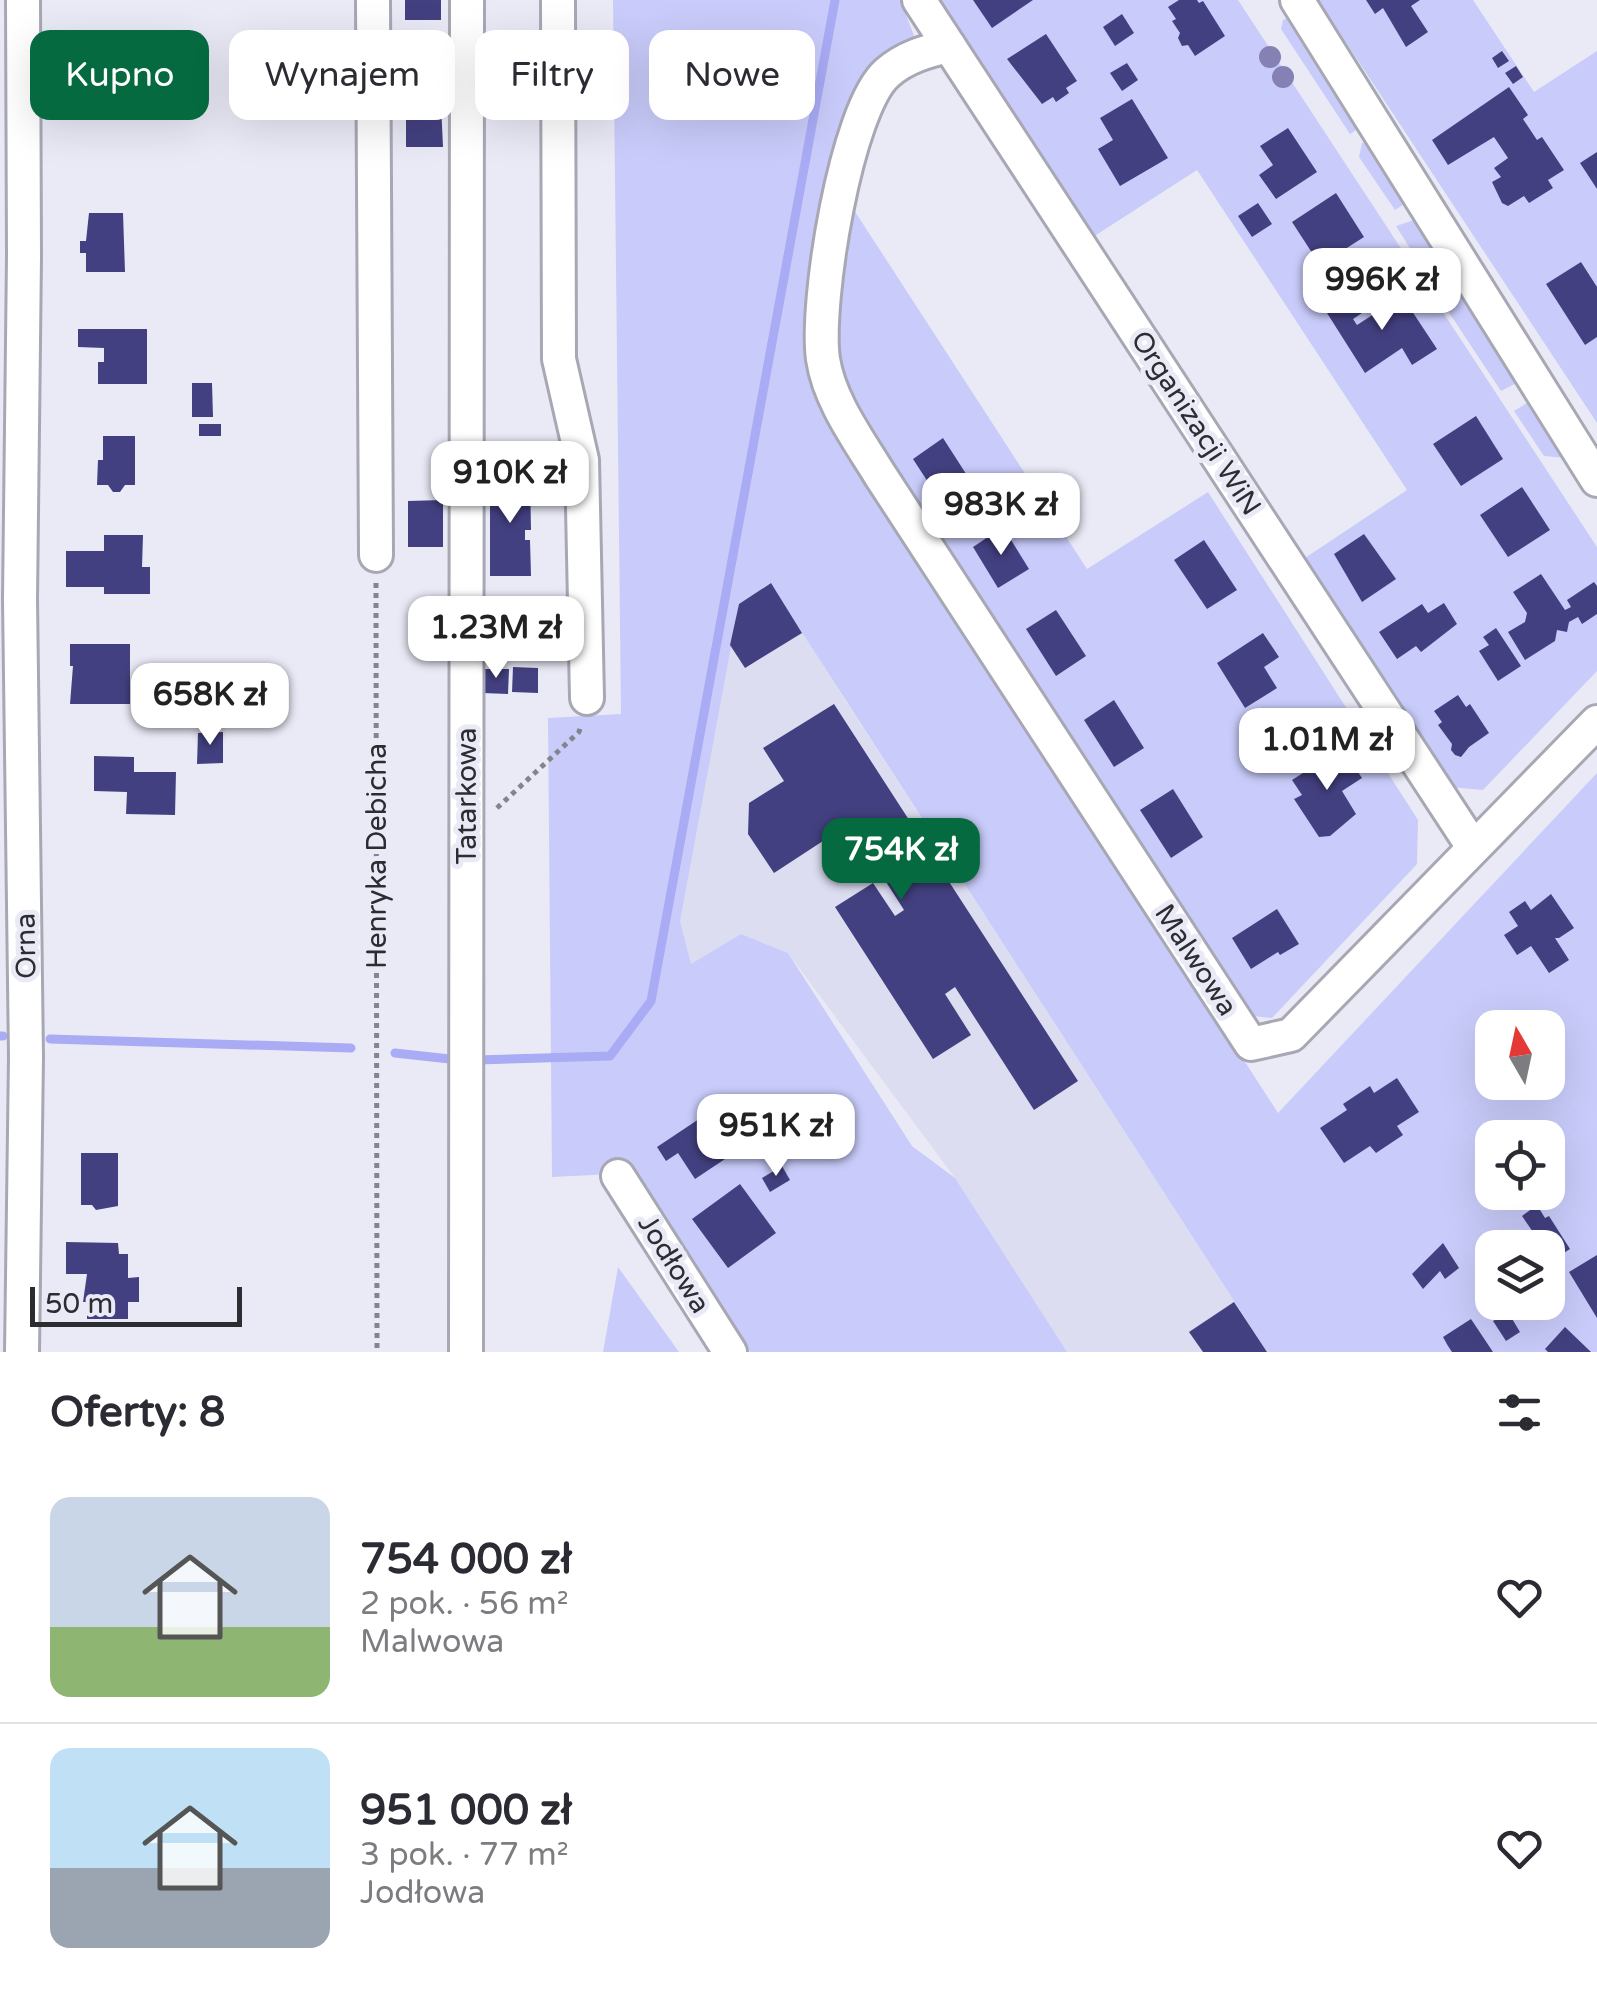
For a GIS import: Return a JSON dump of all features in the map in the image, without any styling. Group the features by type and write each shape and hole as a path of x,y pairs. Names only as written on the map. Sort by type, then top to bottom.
{"street":[{"name":"Orna","path":"22,1352 26,1057 20,599 23,0"},
{"path":"374,0 376,555"},
{"name":"Tatarkowa","path":"466,1352 467,0"},
{"path":"558,0 560,359 582,460 587,698"},
{"name":"Organizacji WiN","path":"919,0 1473,847"},
{"path":"1298,0 1597,480"},
{"name":"Malwowa","path":"950,46 918,53 885,74 864,110 841,186 822,314 823,360 843,414 880,474 1250,1044 1291,1035 1597,722"},
{"name":"Jodłowa","path":"618,1176 730,1352"}],"path":[{"name":"Henryka Debicha","path":"376,555 377,1352"},
{"path":"467,836 579,732 587,698"}],"shaded area":[{"path":"613,0 900,0 917,43 831,172 836,427 1278,1113 1597,773 1597,1352 1267,1352 770,583 739,604 680,921 691,964 741,934 788,953 912,1146 955,1178 1067,1352 750,1352 634,1173 552,1177 548,718 621,714 614,120 629,120 629,30 613,30"},
{"path":"939,0 1238,0 1597,547 1597,671 1483,790 1449,787 1302,560 1407,490 1197,170 1093,237"},
{"path":"1318,0 1473,0 1534,92 1597,51 1597,423"},
{"path":"1291,16 1365,124 1350,134 1281,29 1283,20"},
{"path":"1374,140 1412,199 1395,210 1359,157 1362,143"},
{"path":"852,207 1087,569 1208,492 1418,820 1417,864 1272,1018 1242,1015 1050,707 999,642 1004,633 992,616 985,621 943,555 947,545 935,527 927,531 889,472 894,462 885,448 874,449 850,411 829,328 841,266 848,256"},
{"path":"1423,217 1455,272 1430,280 1396,226"},
{"path":"1474,291 1526,378 1501,391 1442,302"},
{"path":"1538,396 1578,459 1544,456 1514,411"},
{"path":"771,583 1267,1352 1065,1352 955,1178 788,953 741,934 691,965 679,918 739,604"},
{"path":"618,1267 679,1352 603,1352"}],"building":[{"path":"405,0 441,0 441,20 405,20"},
{"path":"973,0 1033,0 992,28"},
{"path":"1179,0 1203,1 1225,36 1195,56 1188,45 1182,46 1172,21 1176,19 1168,7"},
{"path":"1366,0 1420,0 1411,6 1428,32 1406,47 1383,8 1375,14"},
{"path":"1122,14 1134,33 1115,46 1103,27"},
{"path":"1046,34 1077,81 1056,102 1053,97 1042,104 1007,59"},
{"path":"1502,51 1509,61 1498,68 1492,58"},
{"path":"1127,63 1138,80 1122,91 1110,73"},
{"path":"1516,66 1523,77 1513,84 1505,73"},
{"path":"1509,87 1528,115 1523,119 1537,140 1542,137 1564,170 1548,180 1553,188 1529,203 1524,196 1508,206 1502,203 1492,182 1501,177 1494,168 1508,158 1494,137 1448,165 1432,140"},
{"path":"1132,99 1168,158 1120,186 1098,149 1113,140 1100,118"},
{"path":"406,120 442,120 443,147 406,147"},
{"path":"1288,128 1317,172 1276,199 1259,175 1273,165 1260,146"},
{"path":"1597,152 1597,189 1580,163"},
{"path":"1336,193 1364,237 1320,265 1292,222"},
{"path":"1258,203 1272,224 1252,237 1238,216"},
{"path":"89,213 123,213 125,272 86,272 86,253 80,253 80,241 86,241"},
{"path":"1581,262 1597,287 1597,337 1585,345 1546,284"},
{"path":"1402,296 1437,349 1412,365 1402,348 1365,373 1327,313 1352,297 1362,313 1353,319 1357,325"},
{"path":"78,329 147,329 147,384 98,384 98,362 104,362 104,348 78,347"},
{"path":"192,383 212,383 213,417 192,417"},
{"path":"1476,416 1503,459 1461,486 1433,444"},
{"path":"199,424 221,424 221,436 199,436"},
{"path":"103,436 135,436 135,485 125,485 120,492 113,492 108,485 97,485"},
{"path":"943,438 970,480 939,499 913,459"},
{"path":"530,475 531,530 525,530 525,540 530,540 531,576 490,576 490,476"},
{"path":"1522,487 1550,530 1508,557 1480,515"},
{"path":"443,500 443,547 408,547 408,501"},
{"path":"1003,527 1029,569 998,588 973,547"},
{"path":"1364,534 1396,579 1362,602 1334,554"},
{"path":"104,535 143,535 142,567 150,567 150,594 104,594 104,587 66,587 66,551 104,551"},
{"path":"1204,540 1237,590 1207,609 1174,560"},
{"path":"1541,574 1565,610 1571,607 1567,600 1594,582 1597,614 1582,624 1578,617 1569,622 1567,632 1557,630 1555,641 1525,660 1508,632 1525,622 1527,613 1513,592"},
{"path":"771,583 802,633 745,668 730,645 739,604"},
{"path":"1444,603 1457,624 1421,652 1416,646 1397,659 1379,632 1422,604 1428,613"},
{"path":"1056,610 1086,656 1056,676 1026,629"},
{"path":"1496,628 1521,666 1498,681 1479,651 1489,645 1483,637"},
{"path":"1263,633 1279,657 1264,667 1277,688 1245,708 1217,663"},
{"path":"70,644 130,644 130,704 70,704"},
{"path":"513,667 538,668 538,693 512,692"},
{"path":"484,669 509,669 508,694 483,693"},
{"path":"1458,695 1466,707 1470,704 1489,733 1461,757 1451,750 1452,744 1438,725 1442,722 1434,711"},
{"path":"1114,700 1144,748 1114,767 1084,720"},
{"path":"834,704 1078,1081 1034,1110 955,987 945,994 971,1035 933,1059 835,907 873,883 895,916 904,910 849,824 774,873 748,834 749,803 784,781 763,748"},
{"path":"223,732 223,763 197,764 198,733"},
{"path":"1342,748 1362,778 1342,791 1356,814 1330,836 1319,837 1294,799 1302,795 1292,780"},
{"path":"94,756 134,757 134,772 176,772 175,815 126,814 127,792 94,791"},
{"path":"1173,789 1203,837 1171,858 1140,810"},
{"path":"1551,894 1574,928 1555,938 1569,960 1549,973 1531,946 1517,955 1504,935 1518,926 1509,912 1525,901 1531,910"},
{"path":"1277,909 1299,944 1251,969 1232,938"},
{"path":"1397,1078 1419,1112 1397,1126 1403,1135 1376,1153 1370,1146 1344,1163 1320,1128 1347,1110 1343,1104 1370,1086 1374,1093"},
{"path":"699,1119 725,1159 695,1179 678,1153 666,1161 657,1147"},
{"path":"81,1153 118,1153 118,1206 96,1210 92,1205 81,1205"},
{"path":"782,1166 790,1180 770,1192 762,1178"},
{"path":"740,1184 776,1233 728,1268 692,1219"},
{"path":"1530,1210 1540,1210 1558,1230 1532,1230 1522,1216"},
{"path":"66,1242 118,1243 119,1254 128,1254 128,1278 139,1277 139,1302 128,1302 128,1319 87,1319 87,1302 83,1302 87,1274 66,1274"},
{"path":"1443,1243 1459,1268 1445,1279 1440,1271 1423,1289 1412,1274"},
{"path":"1597,1255 1597,1318 1569,1272"},
{"path":"1234,1302 1267,1352 1203,1352 1189,1332"},
{"path":"1471,1319 1493,1352 1452,1352 1443,1337"},
{"path":"1513,1320 1520,1332 1506,1341 1493,1321"},
{"path":"1565,1327 1591,1352 1548,1352 1545,1349"}],"waterway":[{"path":"477,1060 610,1056 651,1001 835,0"},
{"path":"50,1039 351,1048"},
{"path":"395,1053 459,1060"}]}
